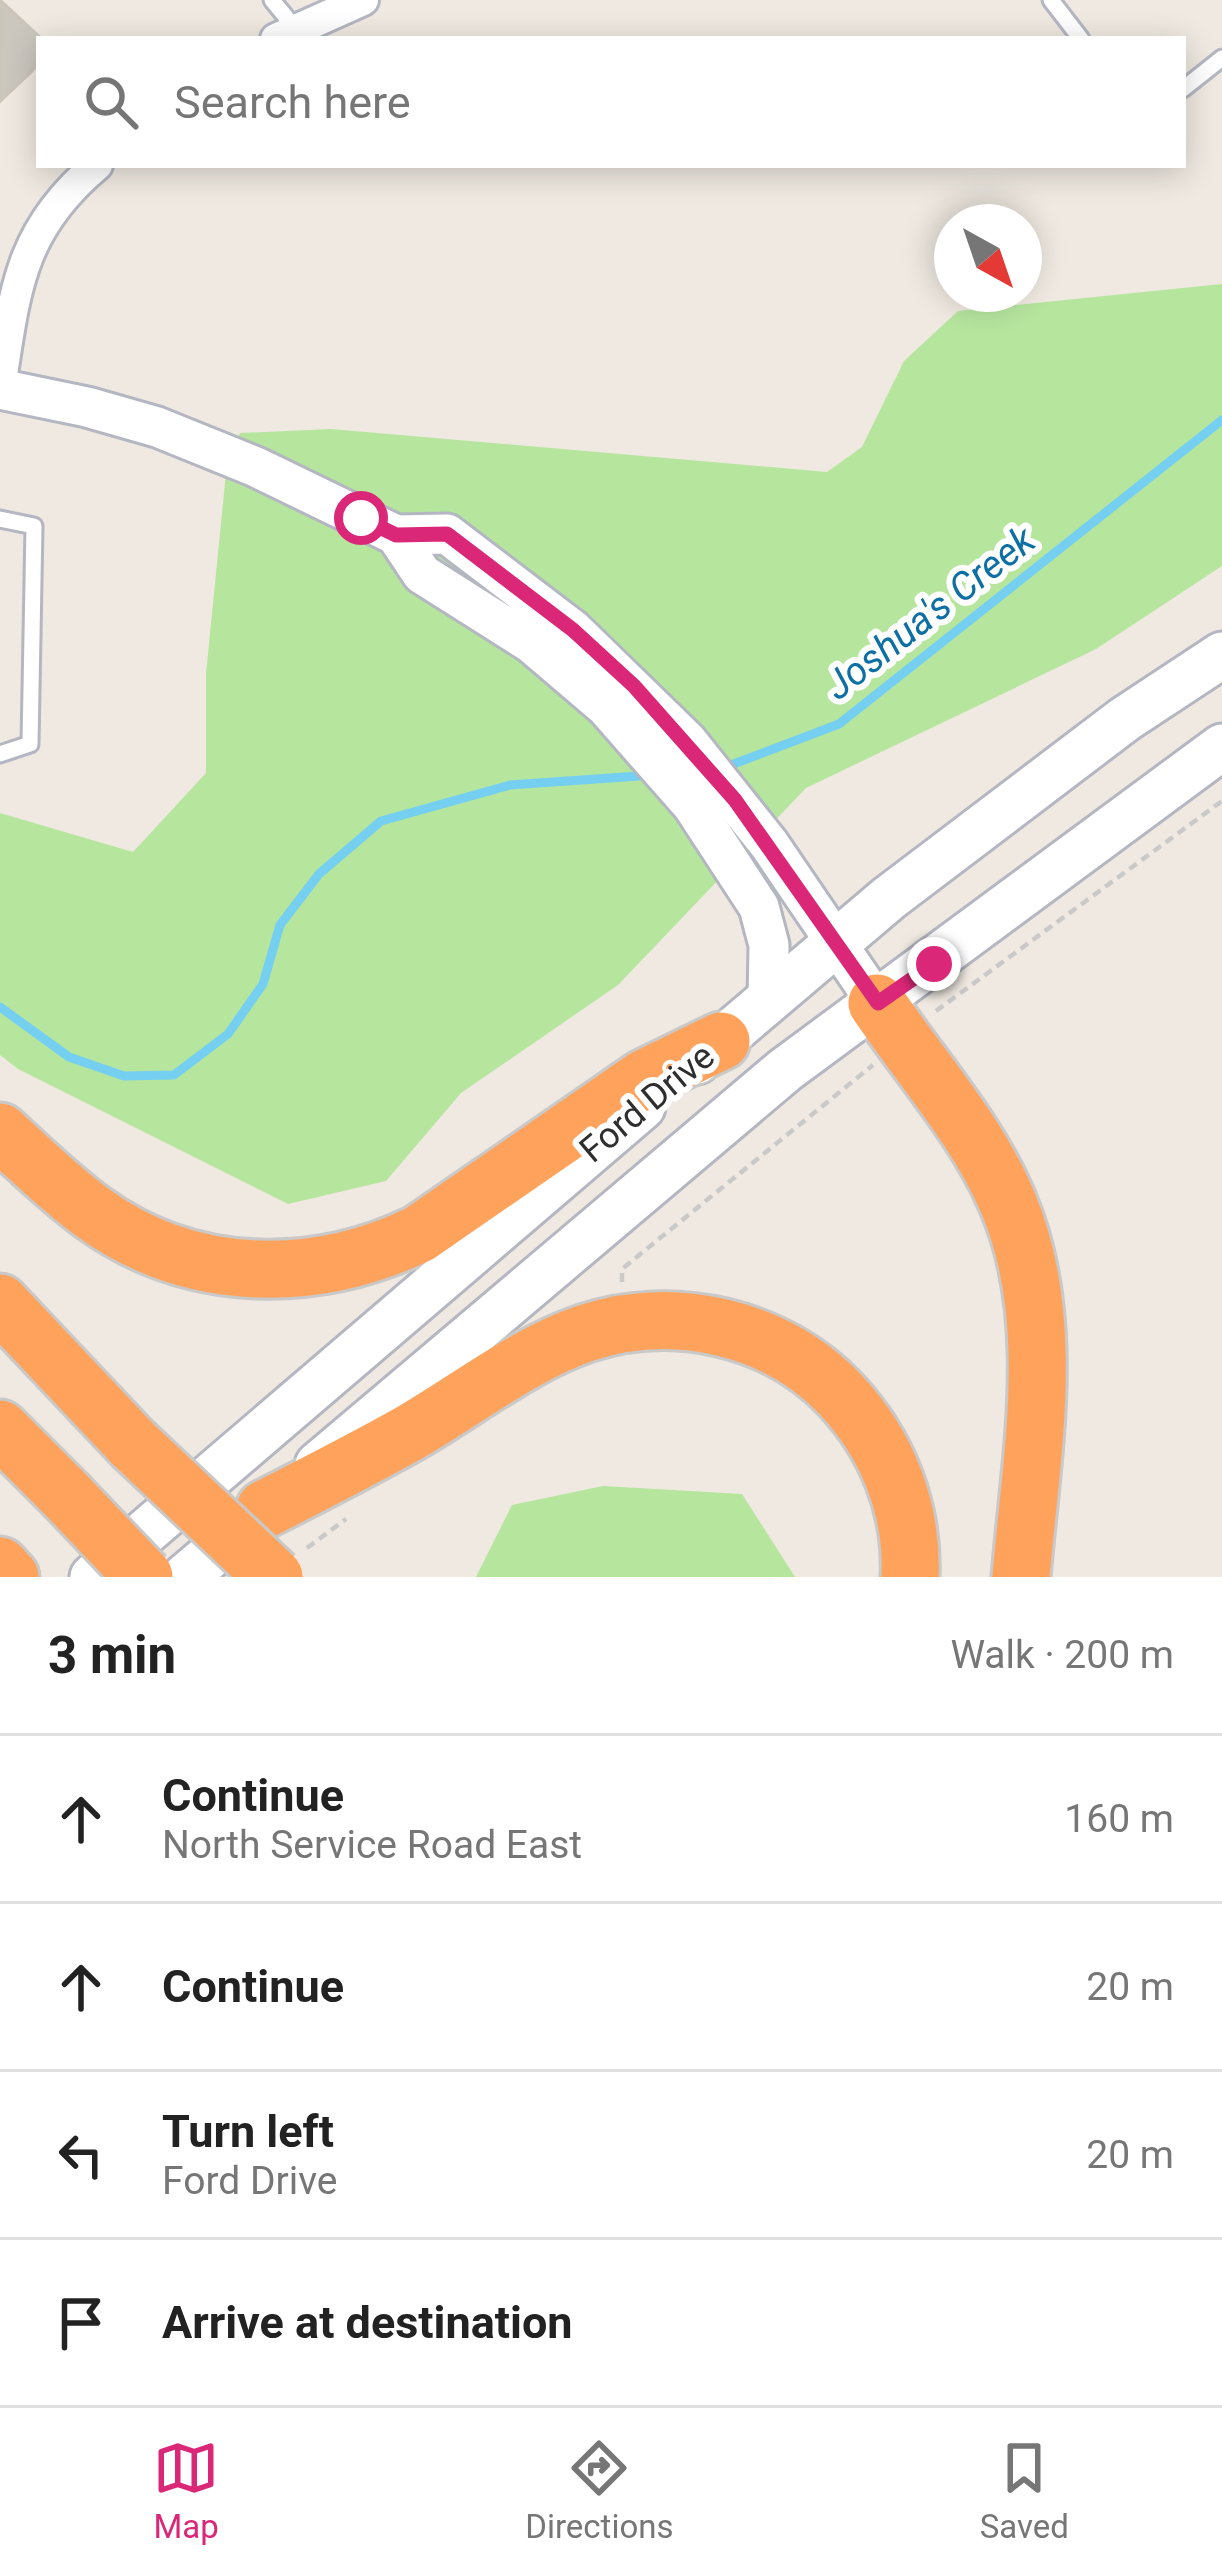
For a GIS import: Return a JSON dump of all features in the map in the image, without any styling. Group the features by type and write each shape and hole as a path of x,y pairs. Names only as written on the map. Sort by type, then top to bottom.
{"highway":[{"path":"878,1003 976,1143 1008,1203 1027,1262 1038,1357 1021,1577"},
{"path":"0,1132 94,1214 157,1248 227,1267 293,1270 326,1266 374,1254 419,1234 645,1078 721,1041"},
{"path":"0,1303 133,1444 274,1577"},
{"path":"265,1509 408,1434 557,1346 623,1324 685,1322 717,1326 778,1348 806,1365 854,1409 889,1464 901,1495 910,1577"},
{"path":"0,1429 145,1577"},
{"path":"0,1566 10,1577"}],"main road":[{"name":"Ford Drive","path":"93,1577 889,898 1125,719 1222,655"},
{"name":"Ford Drive","path":"184,1577 785,1070 1222,747"}],"street":[{"path":"286,34 362,0"},
{"path":"93,168 41,223 34,238 22,268 0,388 157,427 256,466 396,535 447,534 573,630 620,697 735,800 766,877 768,1001"},
{"path":"766,877 837,943 878,1003"}],"lane":[{"path":"272,0 286,34"},
{"path":"1051,0 1079,36"},
{"path":"1186,87 1222,58"},
{"path":"0,519 34,526 30,744 0,754"}],"path":[{"path":"955,995 1222,801"}],"green space":[{"path":"1222,284 1222,566 1096,649 806,788 618,985 461,1093 386,1181 288,1204 18,1069 0,1055 0,813 133,852 206,773 206,674 227,463 240,433 331,429 827,472 862,447 904,361 957,312 1042,312 1042,302"},
{"path":"603,1486 742,1494 795,1577 476,1577 512,1505"}],"building":[{"path":"0,0 39,36 36,67 0,101"}],"waterway":[{"name":"Joshua's Creek","path":"723,768 839,724 1222,420"},
{"name":"Joshua's Creek","path":"0,1007 69,1057 124,1076 174,1075 228,1034 263,984 280,925 319,874 381,821 510,785 653,775"}],"route":[{"path":"361,518 396,535 447,534 573,630 634,686 687,741 769,844 878,1003 934,964"}]}
